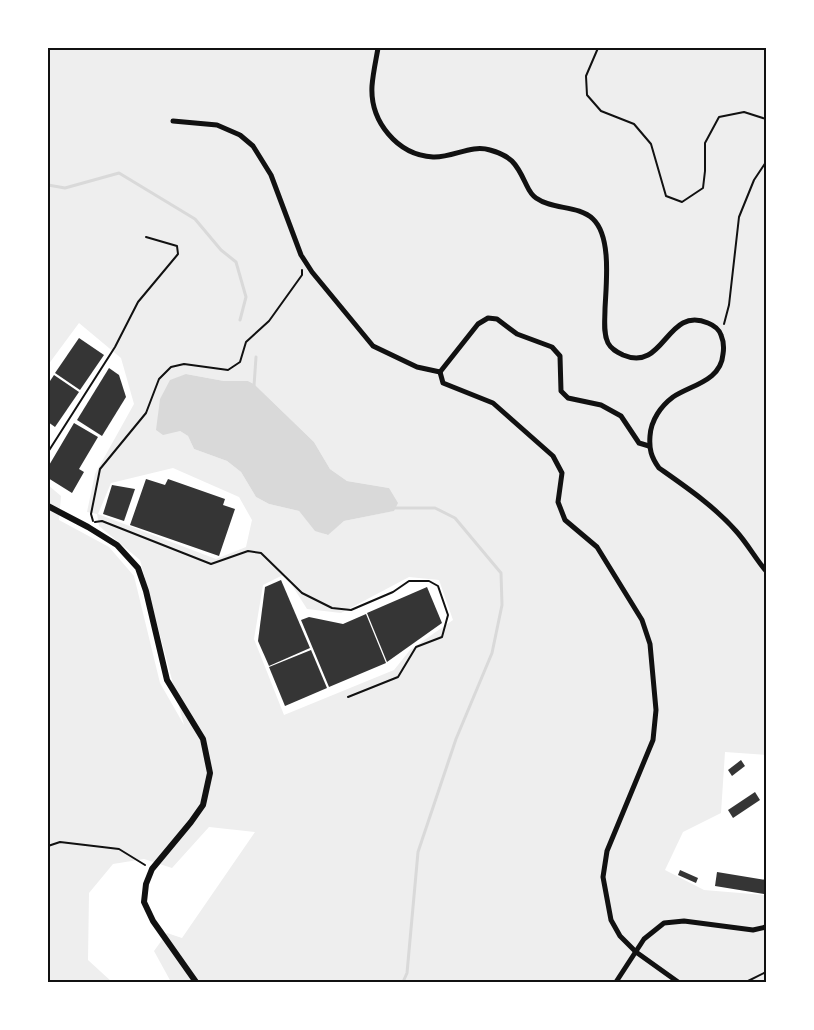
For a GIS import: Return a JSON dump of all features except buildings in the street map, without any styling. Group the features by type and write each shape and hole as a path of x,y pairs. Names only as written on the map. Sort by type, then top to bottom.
{"street":[{"path":"378,48 372,86 373,102 378,118 387,133 397,144 414,153 434,157 474,148 488,149 508,156 517,165 529,191 536,198 547,203 581,212 593,219 600,228 604,240 607,268 605,328 608,343 615,352 640,358 649,356 658,349 676,326 688,320 701,320 714,325 721,334 724,346 723,360 718,370 708,379 673,398 658,412 650,431 649,446 652,459 659,468 718,511 738,532 766,571"},
{"path":"173,120 218,125 240,135 254,146 271,175 301,255 312,272 374,346 417,366 440,372"},
{"path":"440,372 478,324 488,318 497,319 517,334 552,346 560,356 561,392 568,398 601,405 621,416 639,443 649,446"},
{"path":"440,372 443,383 493,403 553,456 562,473 558,502 565,520 597,547 642,620 650,644 656,710 653,740 607,851 603,877 611,920 620,936 636,952 678,982"},
{"path":"48,506 117,545 138,568 146,591 167,680 203,739 210,772 203,805 152,869 146,884 144,902 153,921 196,982"},
{"path":"616,982 644,939 664,923 684,921 753,930 766,928"}],"path":[{"path":"598,48 586,76 586,95 601,111 634,124 650,144 666,196 682,202 703,188 706,171 705,143 719,117 744,112 766,119"},
{"path":"721,334 729,305 738,217 754,180 766,162"},
{"path":"48,452 115,347 138,302 178,254 177,246 146,237"},
{"path":"301,255 302,275 269,321 246,342 240,362 228,370 184,364 171,367 159,379 146,413 100,469 91,514 93,522 102,521 212,564 248,551 261,553 302,593 332,608 351,610 393,592 409,581 429,581 438,586 448,615 442,637 416,647 398,677 348,697"},
{"path":"48,846 60,842 119,850 152,869"},
{"path":"746,982 766,972"}],"shaded area":[{"path":"48,48 766,48 766,755 725,752 721,813 683,832 665,870 704,890 765,895 766,893 766,982 171,982 154,951 167,933 182,938 255,832 209,827 172,868 144,859 113,864 89,893 88,960 112,982 48,982 48,485 61,496 59,520 109,547 134,576 160,683 184,725 140,560 99,526 97,514 87,512 95,474 134,404 121,358 79,323 48,365","holes":["186,374 224,381 248,381 254,384 314,442 330,469 347,481 389,488 393,511 344,521 327,535 315,530 299,511 269,504 256,497 241,472 227,461 194,449 188,436 180,431","173,468 239,497 252,520 246,547 216,559 98,514 111,483","285,574 307,609 341,613 409,577 439,580 453,620 410,650 394,670 284,715 254,639 263,585"]},
{"path":"186,374 224,381 248,381 254,384 314,442 330,469 347,481 389,488 398,503 394,511 344,521 328,535 315,531 299,511 269,504 256,497 241,472 227,461 194,449 188,436 180,431 163,435 156,430 160,399 170,380"}],"waterway":[{"path":"48,185 65,188 119,173 195,219 221,250 236,262 246,297 240,320"},
{"path":"254,386 256,357"},
{"path":"392,508 435,508 455,518 501,573 502,605 492,653 456,739 418,852 407,973 403,982"}]}
